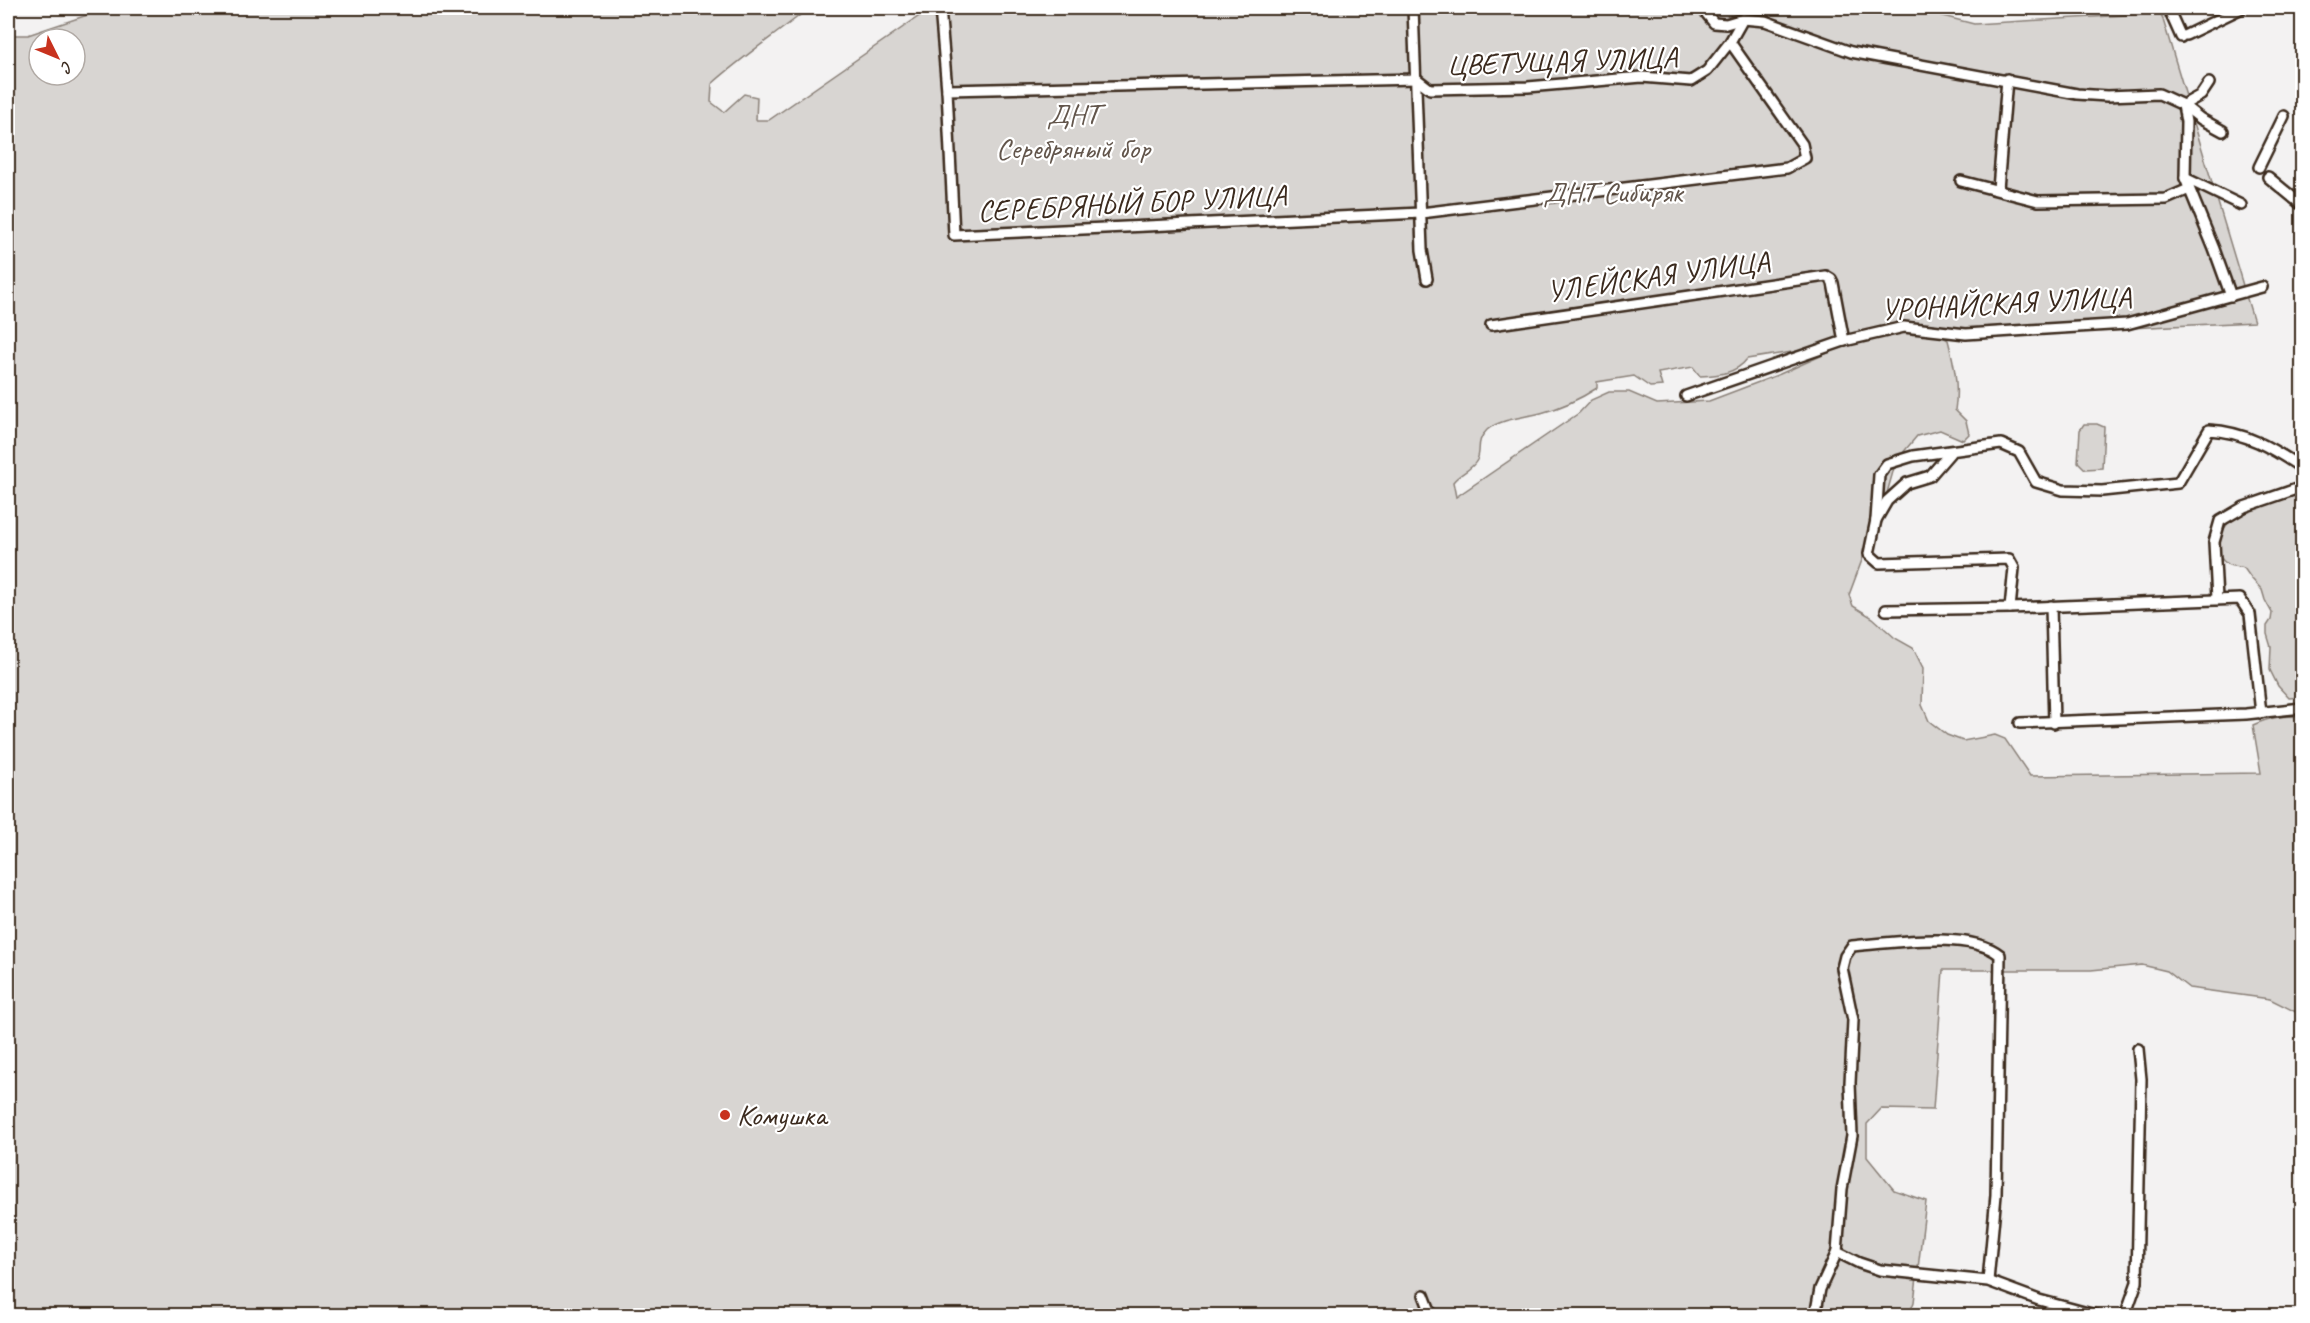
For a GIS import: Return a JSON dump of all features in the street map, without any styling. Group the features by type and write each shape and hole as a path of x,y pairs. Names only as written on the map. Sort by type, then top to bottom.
{"street":[{"name":"СЕРЕБРЯНЫЙ БОР УЛИЦА","path":"940,8 947,90 954,235 1421,213"},
{"path":"1413,8 1422,250 1427,279"},
{"path":"1702,8 1714,23 1726,24 1743,19 1765,21 1851,52 1932,69 2007,79 2077,94 2107,96 2160,94 2183,105 2201,119 2223,131"},
{"path":"2168,8 2183,36 2242,8"},
{"name":"ЦВЕТУЩАЯ УЛИЦА","path":"1417,80 1430,89 1528,87 1642,77 1691,81 1707,72 1730,42 1743,19"},
{"path":"1421,213 1787,168 1806,158 1802,144 1730,42"},
{"path":"1998,189 2007,79"},
{"path":"947,90 1417,80"},
{"path":"2183,105 2201,95 2209,83"},
{"path":"2183,105 2186,122 2185,178 2231,296"},
{"path":"2259,167 2284,116"},
{"path":"2268,177 2302,205"},
{"path":"2185,178 2241,205"},
{"path":"1961,181 2038,201 2166,198 2189,189"},
{"name":"УЛЕЙСКАЯ УЛИЦА","path":"1491,325 1826,276 1831,279 1844,341"},
{"name":"УРОНАЙСКАЯ УЛИЦА","path":"1686,396 1844,341 1904,327 1966,334 2127,324 2262,287"},
{"path":"2010,608 2014,568 2009,559 1879,563 1869,554 1876,520 1879,476 1887,464 1913,456 1950,453 2001,444 2019,452 2037,482 2063,490 2102,491 2178,483 2209,430 2232,431 2273,449 2302,468"},
{"path":"1876,520 1887,501 1907,483 1930,476 1950,453"},
{"path":"2217,599 2214,542 2220,521 2244,507 2302,488"},
{"path":"1886,610 2010,608 2240,598 2250,614 2261,713"},
{"path":"2051,606 2054,723"},
{"path":"2020,723 2261,713 2302,708"},
{"path":"1815,1316 1820,1288 1837,1252 1842,1189 1852,1136 1850,1083 1853,1020 1842,968 1845,956 1852,946 1912,941 1957,941 1993,950 2000,955 1996,1195 1988,1281"},
{"path":"2125,1316 2137,1282 2141,1091 2138,1049"},
{"path":"1837,1252 1880,1270 1988,1281 2039,1300 2099,1316"},
{"path":"1424,1294 1432,1316"}],"green space":[{"path":"108,8 809,8 712,84 711,102 724,112 744,94 757,97 756,120 769,120 931,8 1911,8 1974,24 2161,13 2254,322 1943,337 1948,340 1954,366 1955,410 1966,421 1969,434 1963,440 1940,430 1917,436 1896,461 1887,493 1849,595 1853,606 1873,618 1895,638 1913,648 1923,668 1922,705 1929,721 1947,735 1963,741 1995,735 2005,739 2030,776 2261,773 2253,725 2277,717 2302,717 2302,1019 2296,1012 2270,999 2189,988 2167,971 2142,965 2091,970 1943,970 1933,1110 1881,1109 1867,1124 1867,1157 1894,1190 1926,1201 1914,1302 1909,1315 8,1315 8,35 27,35 27,87 87,87 87,27 52,27","holes":["1850,343 1780,374 1709,401 1657,404 1629,392 1609,392 1591,400 1579,413 1456,497 1453,482 1477,460 1481,438 1487,430 1506,421 1570,403 1597,388 1597,382 1634,376 1650,387 1662,386 1658,373 1693,367 1700,376 1719,374 1732,371 1747,359"]},
{"path":"2084,424 2097,424 2104,427 2102,468 2085,469 2078,462 2080,430"},
{"path":"2302,492 2302,697 2289,698 2278,686 2270,670 2271,647 2267,626 2272,613 2262,590 2244,568 2229,565 2222,560 2219,541 2227,524 2232,520 2267,504"}],"place":[{"name":"Комушка","path":"725,1115"}],"park label":[{"name":"ДНТ Серебряный бор","path":"1073,131"},
{"name":"ДНТ Сибиряк","path":"1613,192"}]}
